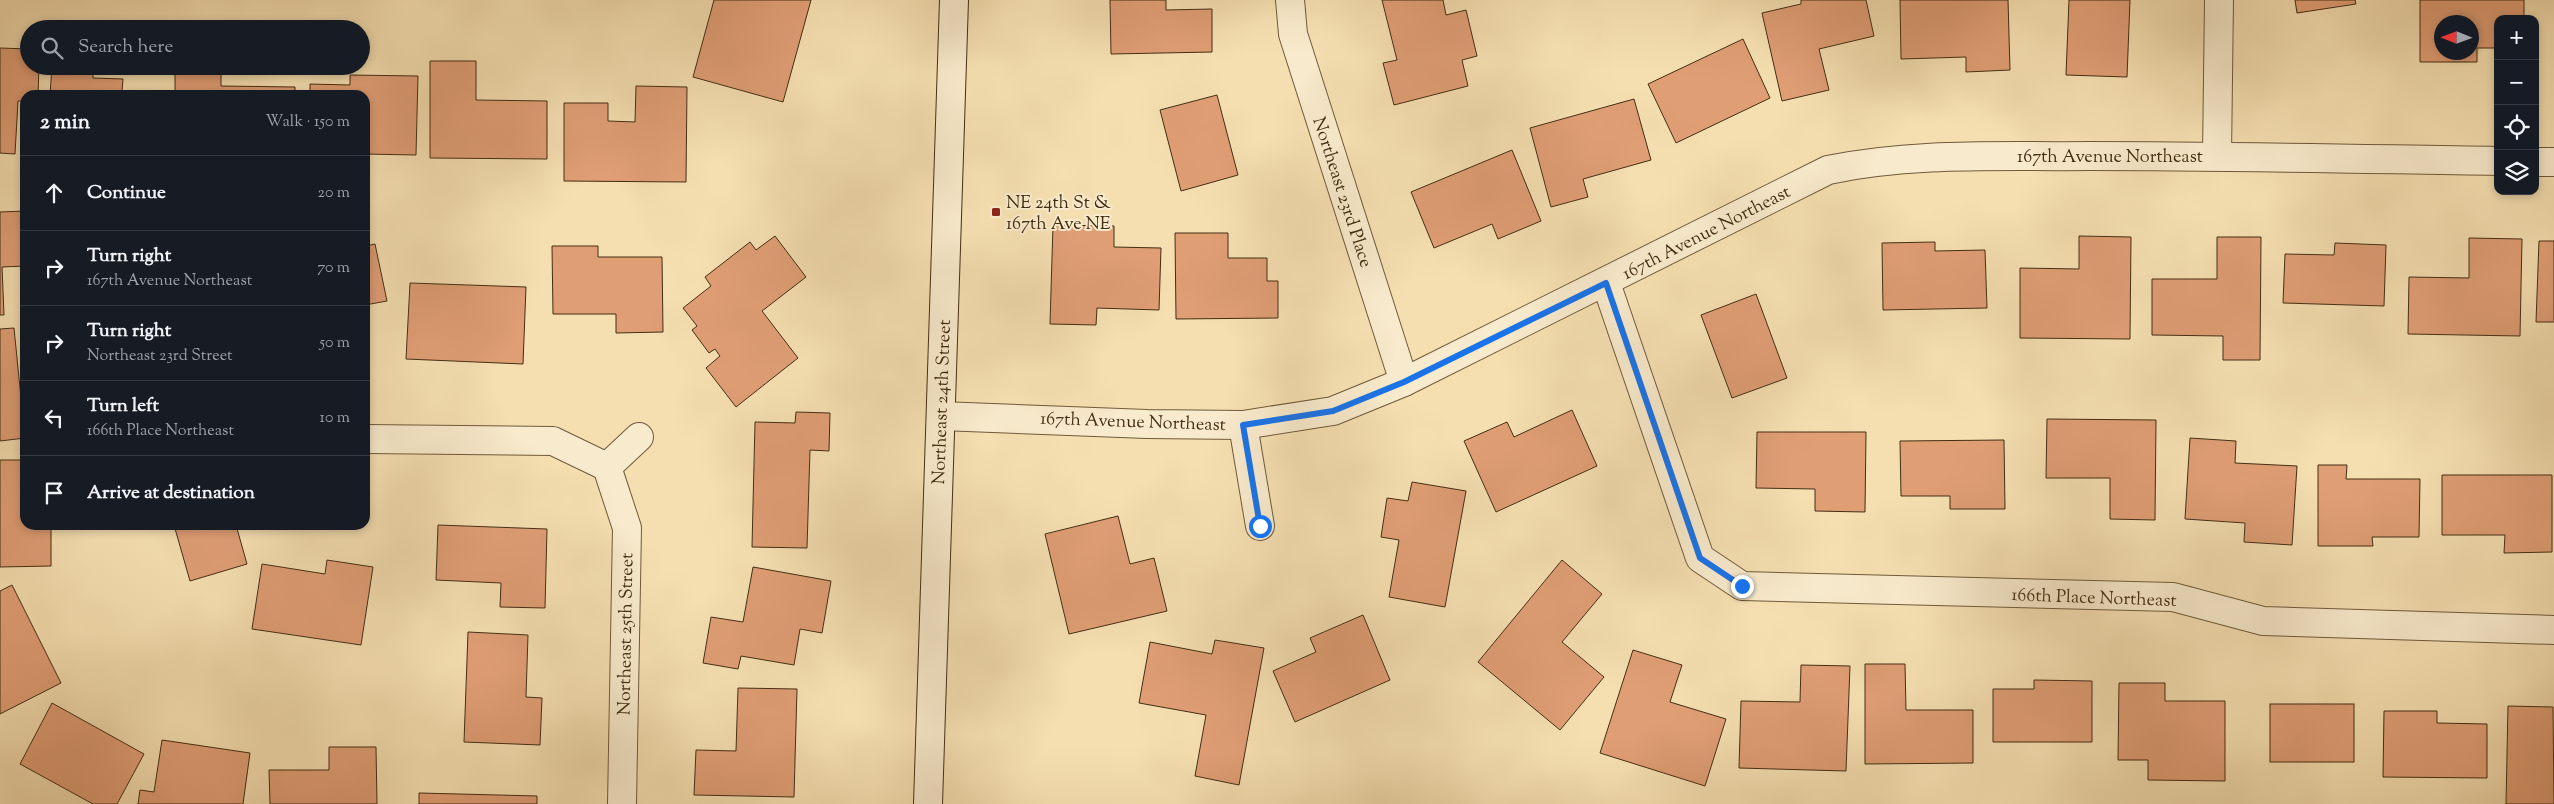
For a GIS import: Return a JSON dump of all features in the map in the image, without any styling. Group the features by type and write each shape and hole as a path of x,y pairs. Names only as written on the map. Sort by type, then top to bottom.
{"street":[{"name":"Northeast 24th Street","path":"928,804 954,0"},
{"name":"Northeast 23rd Place","path":"1290,0 1293,34 1404,382"},
{"path":"2217,156 2219,0"},
{"name":"167th Avenue Northeast","path":"941,416 1147,424 1243,425 1333,411 1404,382 1606,283 1828,170 1870,162 1924,157 2217,156 2494,161"},
{"path":"2539,162 2554,162"},
{"name":"166th Place Northeast","path":"1606,283 1700,558 1742,586 2173,597 2263,621 2554,630"},
{"path":"1243,425 1260,526"},
{"path":"370,439 553,441 606,467 639,437"},
{"name":"Northeast 25th Street","path":"606,467 628,528 622,804"}],"building":[{"path":"714,0 811,0 783,102 693,77"},
{"path":"1110,0 1166,0 1166,10 1212,9 1212,52 1111,54"},
{"path":"1382,0 1443,0 1446,15 1466,10 1477,56 1462,60 1468,86 1394,105 1383,63 1397,60"},
{"path":"1801,0 1866,0 1874,36 1819,49 1829,90 1782,101 1762,13 1801,4"},
{"path":"1900,0 2008,0 2010,70 1966,72 1966,57 1901,59"},
{"path":"2069,0 2130,0 2127,77 2066,75"},
{"path":"2295,0 2355,0 2356,4 2297,13"},
{"path":"2420,0 2524,0 2524,15 2494,15 2494,48 2479,48 2479,15 2434,15 2434,60 2477,60 2477,62 2420,62"},
{"path":"1743,39 1770,98 1676,143 1648,84"},
{"path":"0,48 20,49 20,75 39,75 38,90 20,90 15,154 0,153"},
{"path":"430,61 476,61 476,100 547,101 547,159 430,158"},
{"path":"51,75 93,75 93,78 123,79 122,90 50,90"},
{"path":"175,75 221,75 221,86 295,87 295,90 175,90"},
{"path":"350,75 418,76 416,155 370,154 370,90 310,90 310,84 350,85"},
{"path":"636,86 687,87 686,182 564,181 564,103 608,103 608,121 635,122"},
{"path":"1217,95 1238,175 1181,191 1160,110"},
{"path":"1634,99 1651,160 1583,179 1588,197 1551,207 1530,128"},
{"path":"1512,150 1541,221 1498,239 1492,224 1434,248 1411,192"},
{"path":"20,211 20,266 2,267 4,315 0,315 0,212"},
{"path":"1053,225 1114,226 1114,247 1161,248 1159,310 1097,308 1096,325 1050,324"},
{"path":"1175,233 1228,233 1228,258 1267,258 1267,281 1278,281 1278,318 1176,319"},
{"path":"775,236 806,277 762,311 798,358 736,407 706,368 720,356 715,349 709,353 692,330 697,326 683,308 711,286 705,277 750,242 756,250"},
{"path":"2079,236 2131,237 2130,339 2020,338 2020,268 2079,269"},
{"path":"2217,237 2261,237 2260,360 2223,360 2223,336 2152,335 2152,279 2217,279"},
{"path":"2469,238 2522,239 2520,336 2408,334 2409,277 2469,278"},
{"path":"2539,241 2554,241 2554,322 2536,322"},
{"path":"1935,242 1935,251 1985,250 1987,308 1883,310 1882,243"},
{"path":"2335,243 2386,245 2384,306 2283,303 2285,254 2334,255"},
{"path":"375,244 387,301 370,304 370,245"},
{"path":"552,246 598,246 598,257 662,257 663,332 616,333 616,314 553,314"},
{"path":"410,283 526,287 523,364 406,359"},
{"path":"1756,294 1787,378 1732,398 1701,315"},
{"path":"14,328 20,388 20,439 0,441 0,329"},
{"path":"1572,410 1597,466 1496,512 1464,441 1507,422 1514,437"},
{"path":"796,412 830,413 829,451 810,450 807,548 752,547 755,422 795,423"},
{"path":"2047,419 2156,420 2155,520 2110,519 2110,478 2046,478"},
{"path":"1757,432 1866,432 1865,512 1815,511 1815,489 1756,488"},
{"path":"2190,438 2236,441 2235,463 2297,466 2292,545 2244,542 2245,523 2185,519"},
{"path":"2004,440 2005,509 1950,509 1950,496 1901,496 1900,441"},
{"path":"0,460 20,460 20,530 51,530 51,566 0,567"},
{"path":"2318,465 2347,465 2346,479 2420,479 2419,537 2372,537 2373,546 2318,546"},
{"path":"2442,475 2552,475 2552,552 2504,553 2505,535 2442,535"},
{"path":"1412,482 1466,491 1445,607 1389,597 1399,540 1381,537 1387,498 1408,501"},
{"path":"1118,516 1130,564 1154,558 1167,611 1069,634 1045,534"},
{"path":"438,525 547,529 545,608 500,607 501,583 436,580"},
{"path":"175,530 237,530 247,564 190,581"},
{"path":"327,560 373,567 361,645 252,629 262,564 325,574"},
{"path":"1562,560 1602,594 1562,642 1604,677 1560,730 1478,662"},
{"path":"753,567 831,581 822,633 800,629 794,665 741,656 738,669 703,663 711,617 743,622"},
{"path":"12,585 61,683 0,714 0,591"},
{"path":"1363,615 1390,680 1295,722 1273,671 1316,652 1310,638"},
{"path":"468,632 528,635 526,697 542,698 540,745 464,742"},
{"path":"1215,640 1264,648 1239,785 1195,776 1206,715 1139,703 1150,642 1212,654"},
{"path":"1633,650 1682,665 1670,702 1726,719 1705,786 1600,753"},
{"path":"1865,664 1905,664 1906,710 1973,710 1973,763 1865,764"},
{"path":"1801,665 1850,666 1846,771 1739,768 1741,701 1800,702"},
{"path":"2034,680 2092,681 2092,742 1993,742 1993,689 2034,689"},
{"path":"2119,683 2165,683 2165,701 2225,701 2225,781 2148,780 2148,760 2118,760"},
{"path":"738,688 797,689 794,797 694,795 696,750 736,751"},
{"path":"52,703 144,754 117,804 93,804 20,764"},
{"path":"2270,704 2354,704 2354,762 2270,762"},
{"path":"2508,706 2553,707 2554,804 2506,804"},
{"path":"2384,711 2437,711 2437,723 2487,724 2487,778 2383,777"},
{"path":"162,740 250,753 243,804 138,804 140,790 154,792"},
{"path":"329,747 376,747 377,804 270,804 269,770 329,770"},
{"path":"419,793 537,796 537,804 419,804"}],"place":[{"name":"NE 24th St & 167th Ave NE","path":"996,212"}],"route":[{"path":"1260,526 1243,425 1333,411 1404,382 1606,283 1700,558 1742,586"}]}
